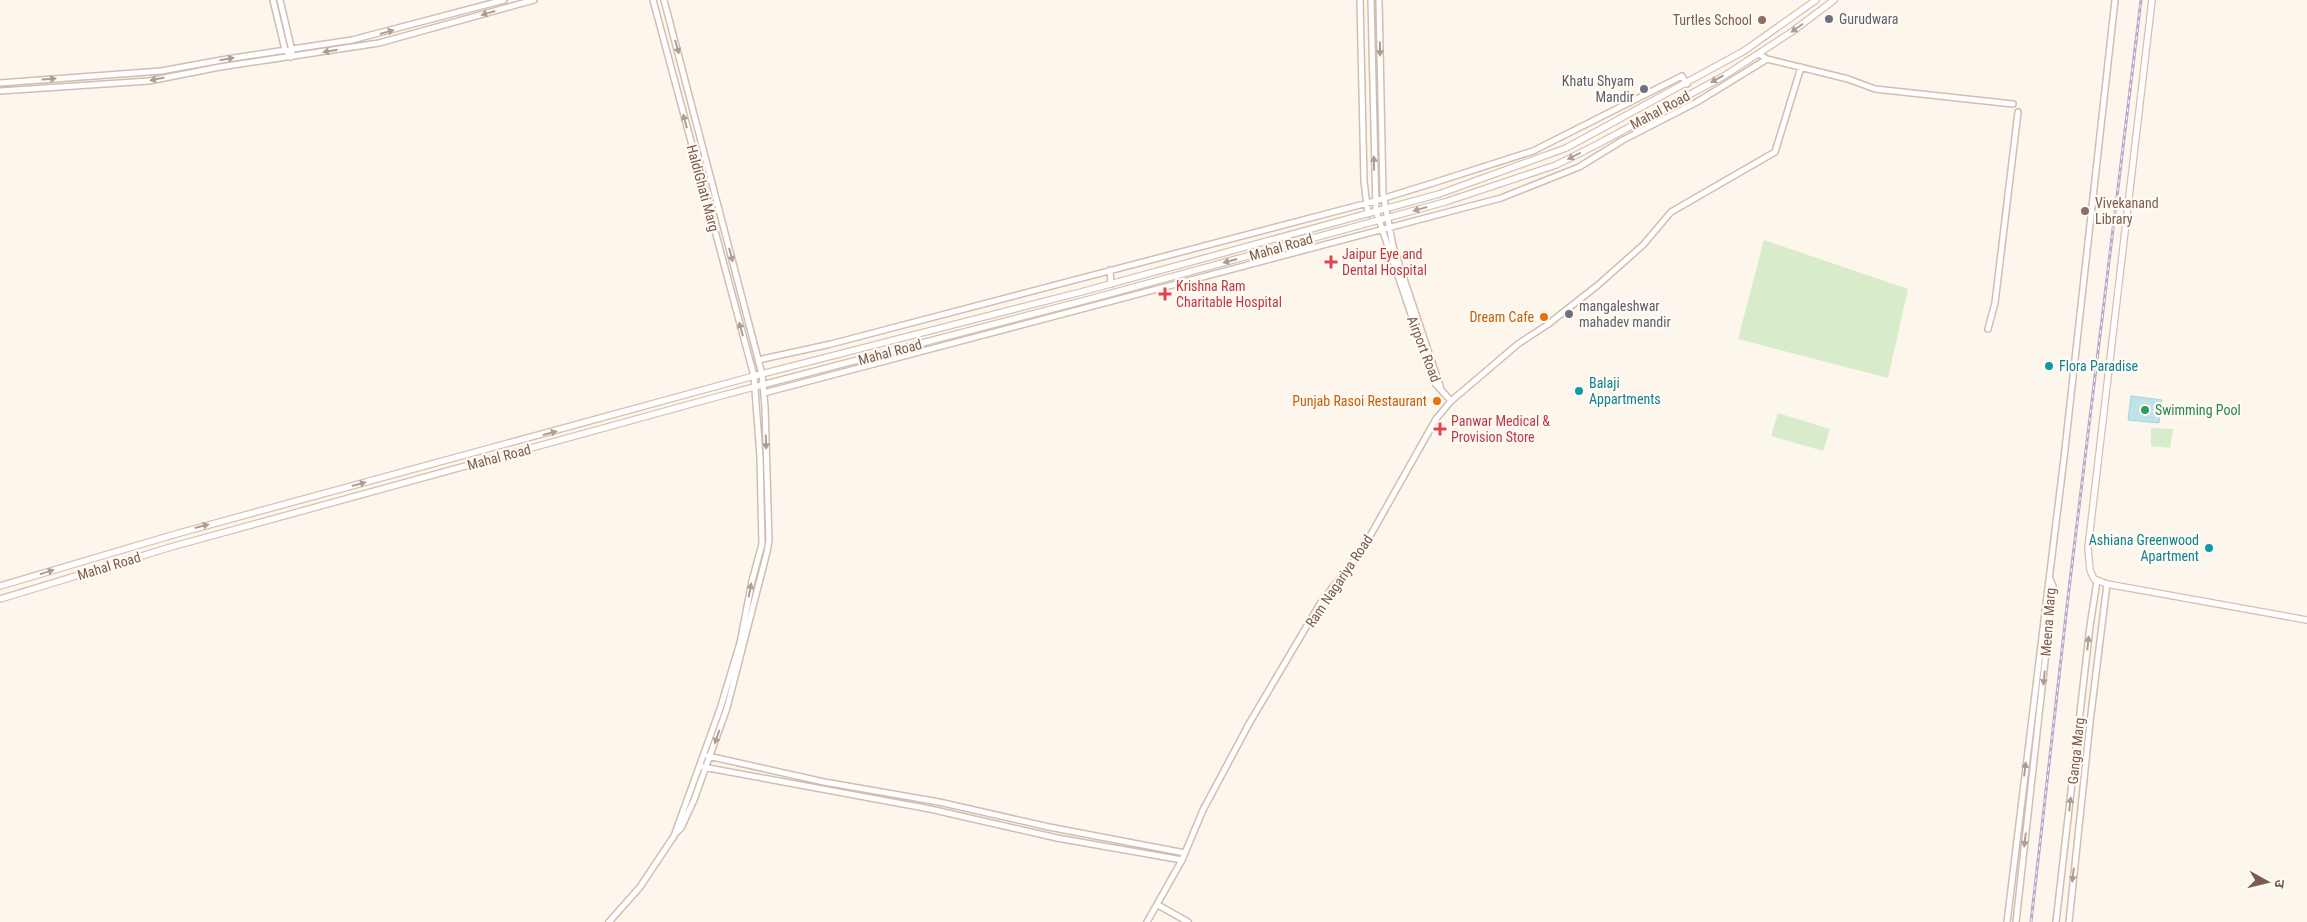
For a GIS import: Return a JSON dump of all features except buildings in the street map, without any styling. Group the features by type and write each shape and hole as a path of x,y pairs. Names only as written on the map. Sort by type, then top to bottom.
{"main road":[{"name":"Mahal Road","path":"0,586 176,534 754,376 1282,238 1396,206 1511,169 1566,148 1687,84 1759,42 1816,0"},
{"name":"Mahal Road","path":"0,599 171,548 755,386 1379,222 1556,166 1724,76 1799,27 1834,0"},
{"path":"2152,0 2088,548 2090,570 2094,579 2107,584 2307,620"}],"street":[{"path":"273,0 285,50 291,57"},
{"path":"280,0 292,48 291,57"},
{"path":"0,82 161,72 292,48 377,35 504,0"},
{"path":"0,91 148,81 220,66 379,43 534,0"},
{"name":"HaldiGhati Marg","path":"653,0 754,376 762,544 752,581 740,643 680,825"},
{"name":"HaldiGhati Marg","path":"664,0 762,374 769,540 727,708 707,767 680,825"},
{"path":"1360,0 1364,80 1363,167 1368,214"},
{"name":"Airport Road","path":"1371,0 1376,211 1434,382 1441,392"},
{"name":"Airport Road","path":"1379,0 1384,198 1389,228 1441,392"},
{"path":"2050,578 2116,0"},
{"path":"1759,54 1767,59 1848,79 1875,89 2013,104"},
{"path":"764,393 1501,198 1564,174 1594,159 1623,140 1697,102 1767,59"},
{"name":"Ram Nagariya Road","path":"1147,922 1182,860 1203,810 1250,722 1321,602 1361,552 1436,419 1451,401 1518,344 1547,325 1598,285 1643,245 1670,212 1775,152 1801,67"},
{"path":"758,360 831,344 1375,201 1533,151 1682,76 1687,84"},
{"path":"1988,329 1995,303 2018,112"},
{"path":"1395,194 1396,206"},
{"path":"1281,226 1282,238"},
{"path":"1192,249 1193,262"},
{"path":"1110,270 1111,284"},
{"path":"1441,392 1451,401"},
{"name":"Meena Marg","path":"2007,922 2050,578"},
{"name":"Meena Marg","path":"2016,922 2051,607 2053,586 2050,578"},
{"name":"Ganga Marg","path":"2056,922 2090,626 2097,581"},
{"name":"Ganga Marg","path":"2068,922 2107,584"},
{"path":"704,755 824,782 938,802 1054,828 1185,853"},
{"path":"745,775 746,764"},
{"path":"700,766 930,809 1057,838 1182,860"},
{"path":"609,922 640,887 680,825"},
{"path":"1158,905 1188,922"}],"green space":[{"path":"1764,240 1908,289 1888,378 1738,339"},
{"path":"1778,413 1830,429 1823,451 1771,436"},
{"path":"2151,428 2173,429 2170,448 2151,446"}],"water":[{"name":"Swimming Pool","path":"2131,396 2162,400 2159,423 2128,420"}],"railway":[{"path":"2031,922 2069,589 2141,0"}],"place":[{"name":"Gurudwara","path":"1829,19"},
{"name":"Turtles School","path":"1762,20"},
{"name":"Khatu Shyam Mandir","path":"1644,89"},
{"name":"Vivekanand Library","path":"2085,211"},
{"name":"Jaipur Eye and Dental Hospital","path":"1331,262"},
{"name":"Krishna Ram Charitable Hospital","path":"1165,294"},
{"name":"mangaleshwar mahadev mandir","path":"1569,314"},
{"name":"Dream Cafe","path":"1544,317"},
{"name":"Flora Paradise","path":"2049,366"},
{"name":"Balaji Appartments","path":"1579,391"},
{"name":"Punjab Rasoi Restaurant","path":"1437,401"},
{"name":"Swimming Pool","path":"2145,410"},
{"name":"Panwar Medical & Provision Store","path":"1440,429"},
{"name":"Ashiana Greenwood Apartment","path":"2209,548"}]}
